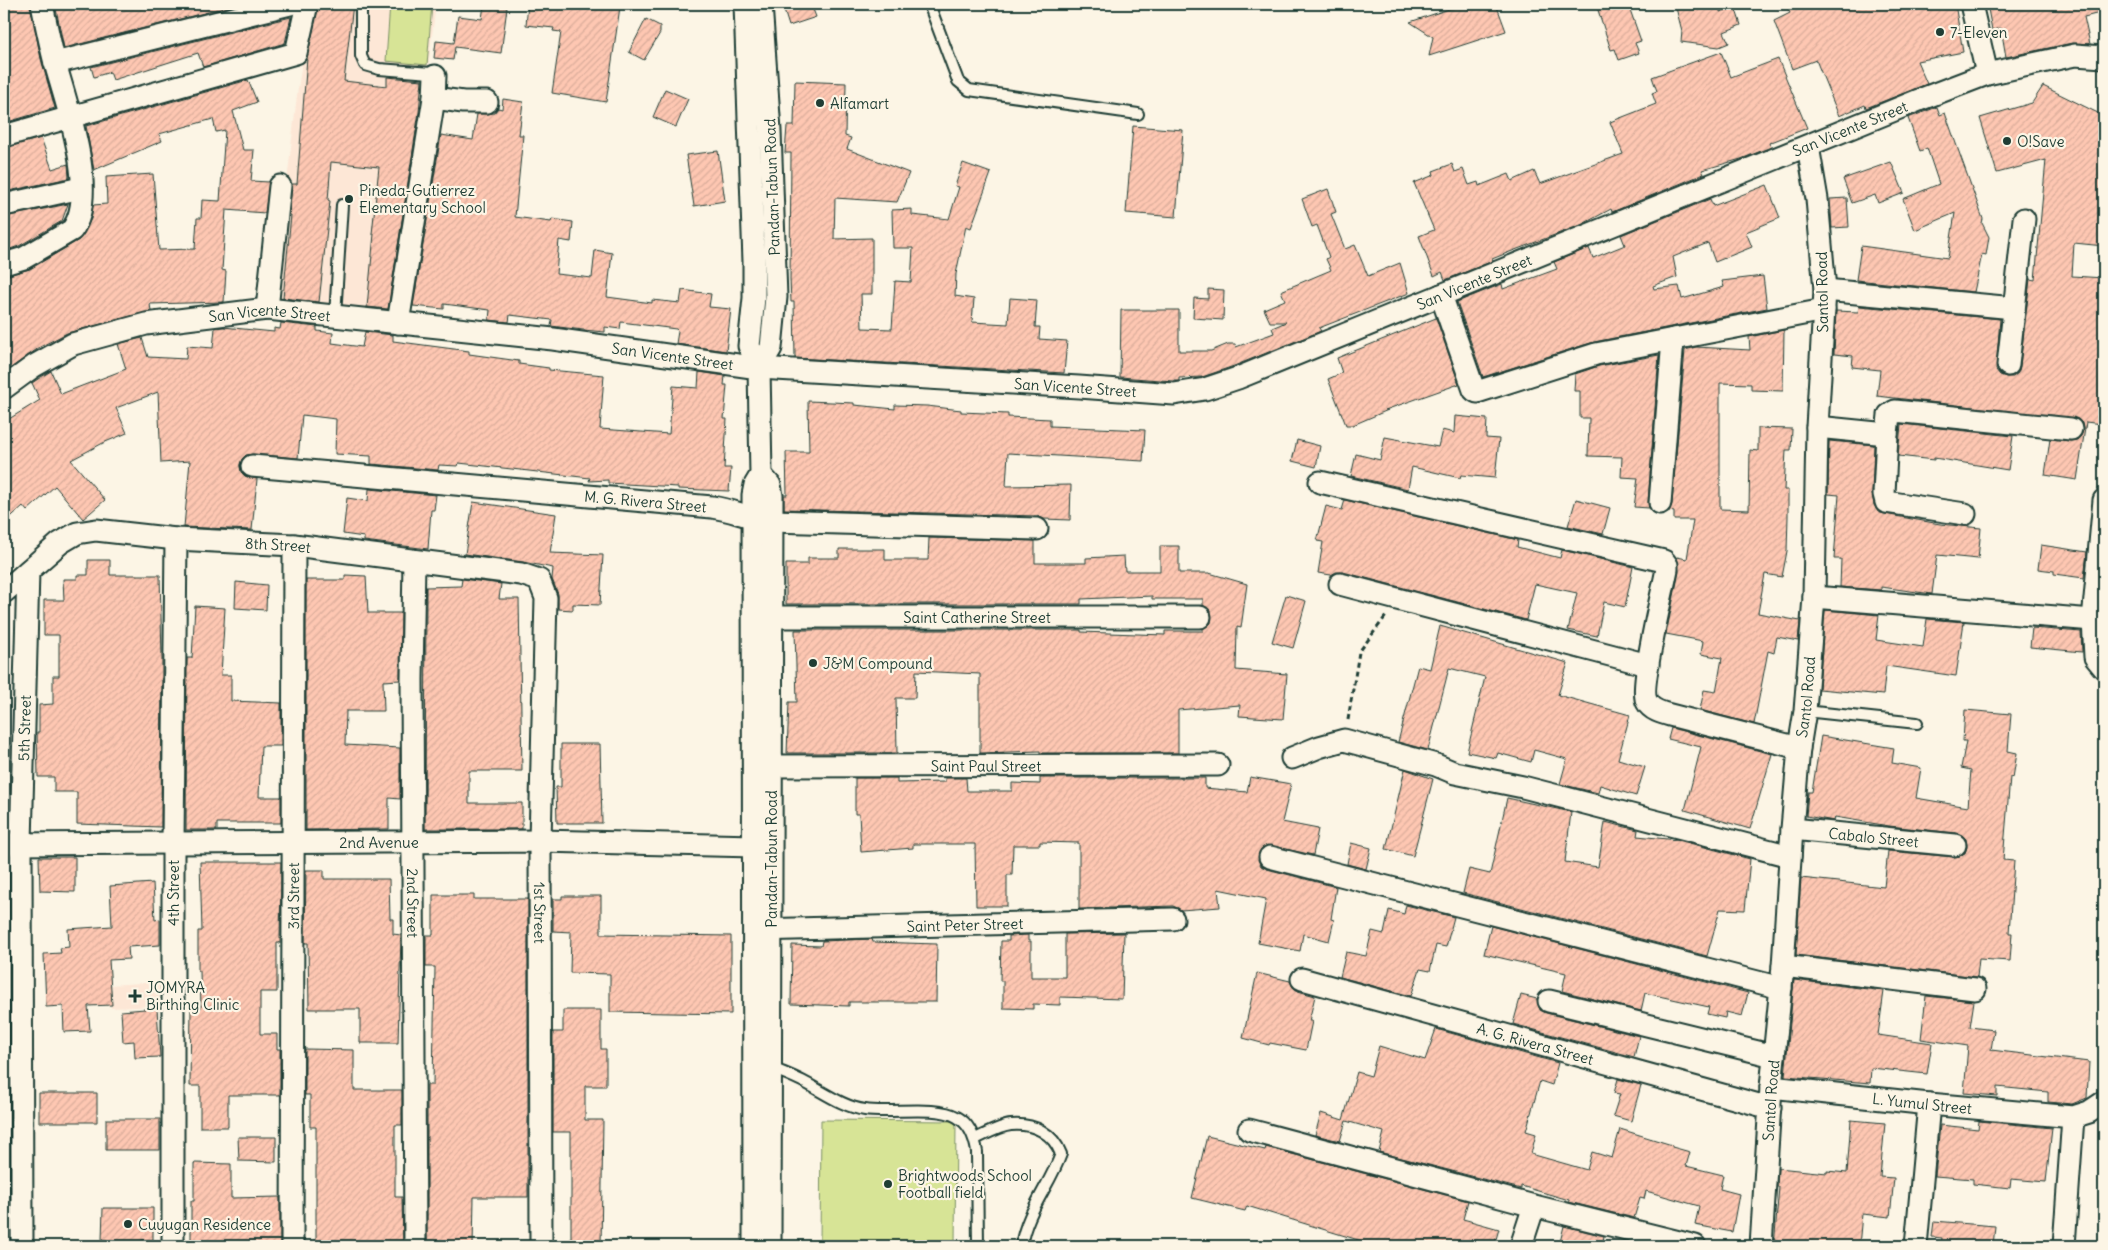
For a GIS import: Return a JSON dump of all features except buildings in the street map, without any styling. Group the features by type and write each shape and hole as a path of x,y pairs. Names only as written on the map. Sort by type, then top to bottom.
{"street":[{"path":"4,264 24,258 72,230 78,223 82,188 79,154 71,116 55,64 42,4"},
{"path":"55,64 290,4"},
{"path":"4,136 296,53 307,4"},
{"name":"Pandan-Tabun Road","path":"745,4 756,53"},
{"name":"Pandan-Tabun Road","path":"759,368 770,348 776,297 775,261 760,131 756,53 761,4"},
{"path":"1971,4 1987,74"},
{"name":"San Vicente Street","path":"4,388 34,366 72,344 146,324 267,309 553,339 759,368 1174,394 1205,389 1238,378 1987,74 2076,55 2104,57"},
{"path":"398,323 434,98 434,76"},
{"path":"434,98 463,102 488,102"},
{"name":"Pandan-Tabun Road","path":"754,1246 763,930 763,520 754,490 761,475 759,368 749,346 754,298 760,131"},
{"name":"Santol Road","path":"1761,1246 1774,1056 1782,988 1792,829 1799,748 1805,711 1814,597 1817,428 1825,300 1816,199 1808,146"},
{"path":"267,309 280,186"},
{"path":"4,205 64,190 82,188"},
{"path":"2008,365 2024,219"},
{"path":"754,262 775,261"},
{"path":"1441,295 1474,390 1477,392 1596,354 1673,339 1825,300 2014,308"},
{"path":"754,298 776,297"},
{"path":"1660,503 1673,339"},
{"path":"1965,514 1886,502 1884,494 1886,434 1889,415 1895,411 2071,430"},
{"path":"1817,428 1886,434"},
{"name":"M. G. Rivera Street","path":"252,466 712,507 734,510 763,520 1037,529"},
{"path":"1320,482 1664,561 1667,569 1648,665 1645,698 1647,703 1656,711 1799,748"},
{"path":"2104,500 2093,620 2095,657 2104,668"},
{"name":"8th Street","path":"4,592 60,542 77,533 96,530 176,539 294,545 521,574 539,580"},
{"name":"4th Street","path":"173,1246 173,842 176,539"},
{"name":"3rd Street","path":"292,1246 294,545"},
{"name":"2nd Street","path":"414,561 412,679 415,1246"},
{"name":"5th Street","path":"22,1246 13,844 28,571"},
{"name":"1st Street","path":"539,580 546,598 540,841 541,1246"},
{"path":"1340,584 1400,598 1648,665"},
{"path":"1814,597 2093,620"},
{"name":"Saint Catherine Street","path":"763,617 1200,617"},
{"path":"1292,758 1318,747 1344,740 1436,765 1455,773 1523,787 1790,856"},
{"name":"Saint Paul Street","path":"763,766 1218,765"},
{"name":"Pandan-Tabun Road","path":"763,766 755,846 763,930 770,1067 770,1246"},
{"name":"Cabalo Street","path":"1792,829 1956,845"},
{"name":"2nd Avenue","path":"13,844 540,841 755,846"},
{"path":"1270,857 1782,988"},
{"name":"Saint Peter Street","path":"763,930 1173,919"},
{"path":"1783,966 1975,989"},
{"name":"A. G. Rivera Street","path":"1302,979 1770,1108"},
{"path":"1550,1001 1774,1056"},
{"name":"L. Yumul Street","path":"1772,1086 1929,1104 2073,1117"},
{"path":"2064,1246 2073,1117 2089,1112 2104,1102"},
{"path":"1916,1246 1929,1104"},
{"path":"1249,1130 1534,1206 1695,1246"},
{"path":"1521,1246 1534,1206"}],"lane":[{"path":"361,4 361,56 366,65 379,69 431,73 434,76"},
{"path":"929,4 958,81 969,90 1138,114"},
{"path":"335,316 342,205"},
{"path":"1805,711 1917,723"},
{"path":"770,1067 801,1080 838,1101 864,1110 937,1112 957,1116 968,1127 975,1139 978,1152 978,1246"},
{"path":"975,1139 1010,1125 1029,1126 1048,1132 1057,1142 1061,1154 1054,1173 1034,1205 1021,1246"}],"path":[{"path":"1344,740 1359,652 1400,598"}],"shaded area":[{"name":"Pineda-Gutierrez Elementary School","path":"311,4 436,4 397,316 273,303 297,95"},
{"name":"JOMYRA Birthing Clinic","path":"159,982 159,1006 111,1008 109,985"}],"green space":[{"path":"390,4 432,4 427,65 386,61"},
{"name":"Brightwoods School Football field","path":"821,1120 956,1121 955,1246 820,1246"}],"place":[{"name":"7-Eleven","path":"1940,32"},
{"name":"Alfamart","path":"820,103"},
{"name":"O!Save","path":"2007,141"},
{"name":"Pineda-Gutierrez Elementary School","path":"349,199"},
{"name":"J&M Compound","path":"813,663"},
{"name":"JOMYRA Birthing Clinic","path":"135,996"},
{"name":"Brightwoods School Football field","path":"888,1184"},
{"name":"Cuyugan Residence","path":"128,1224"}]}
